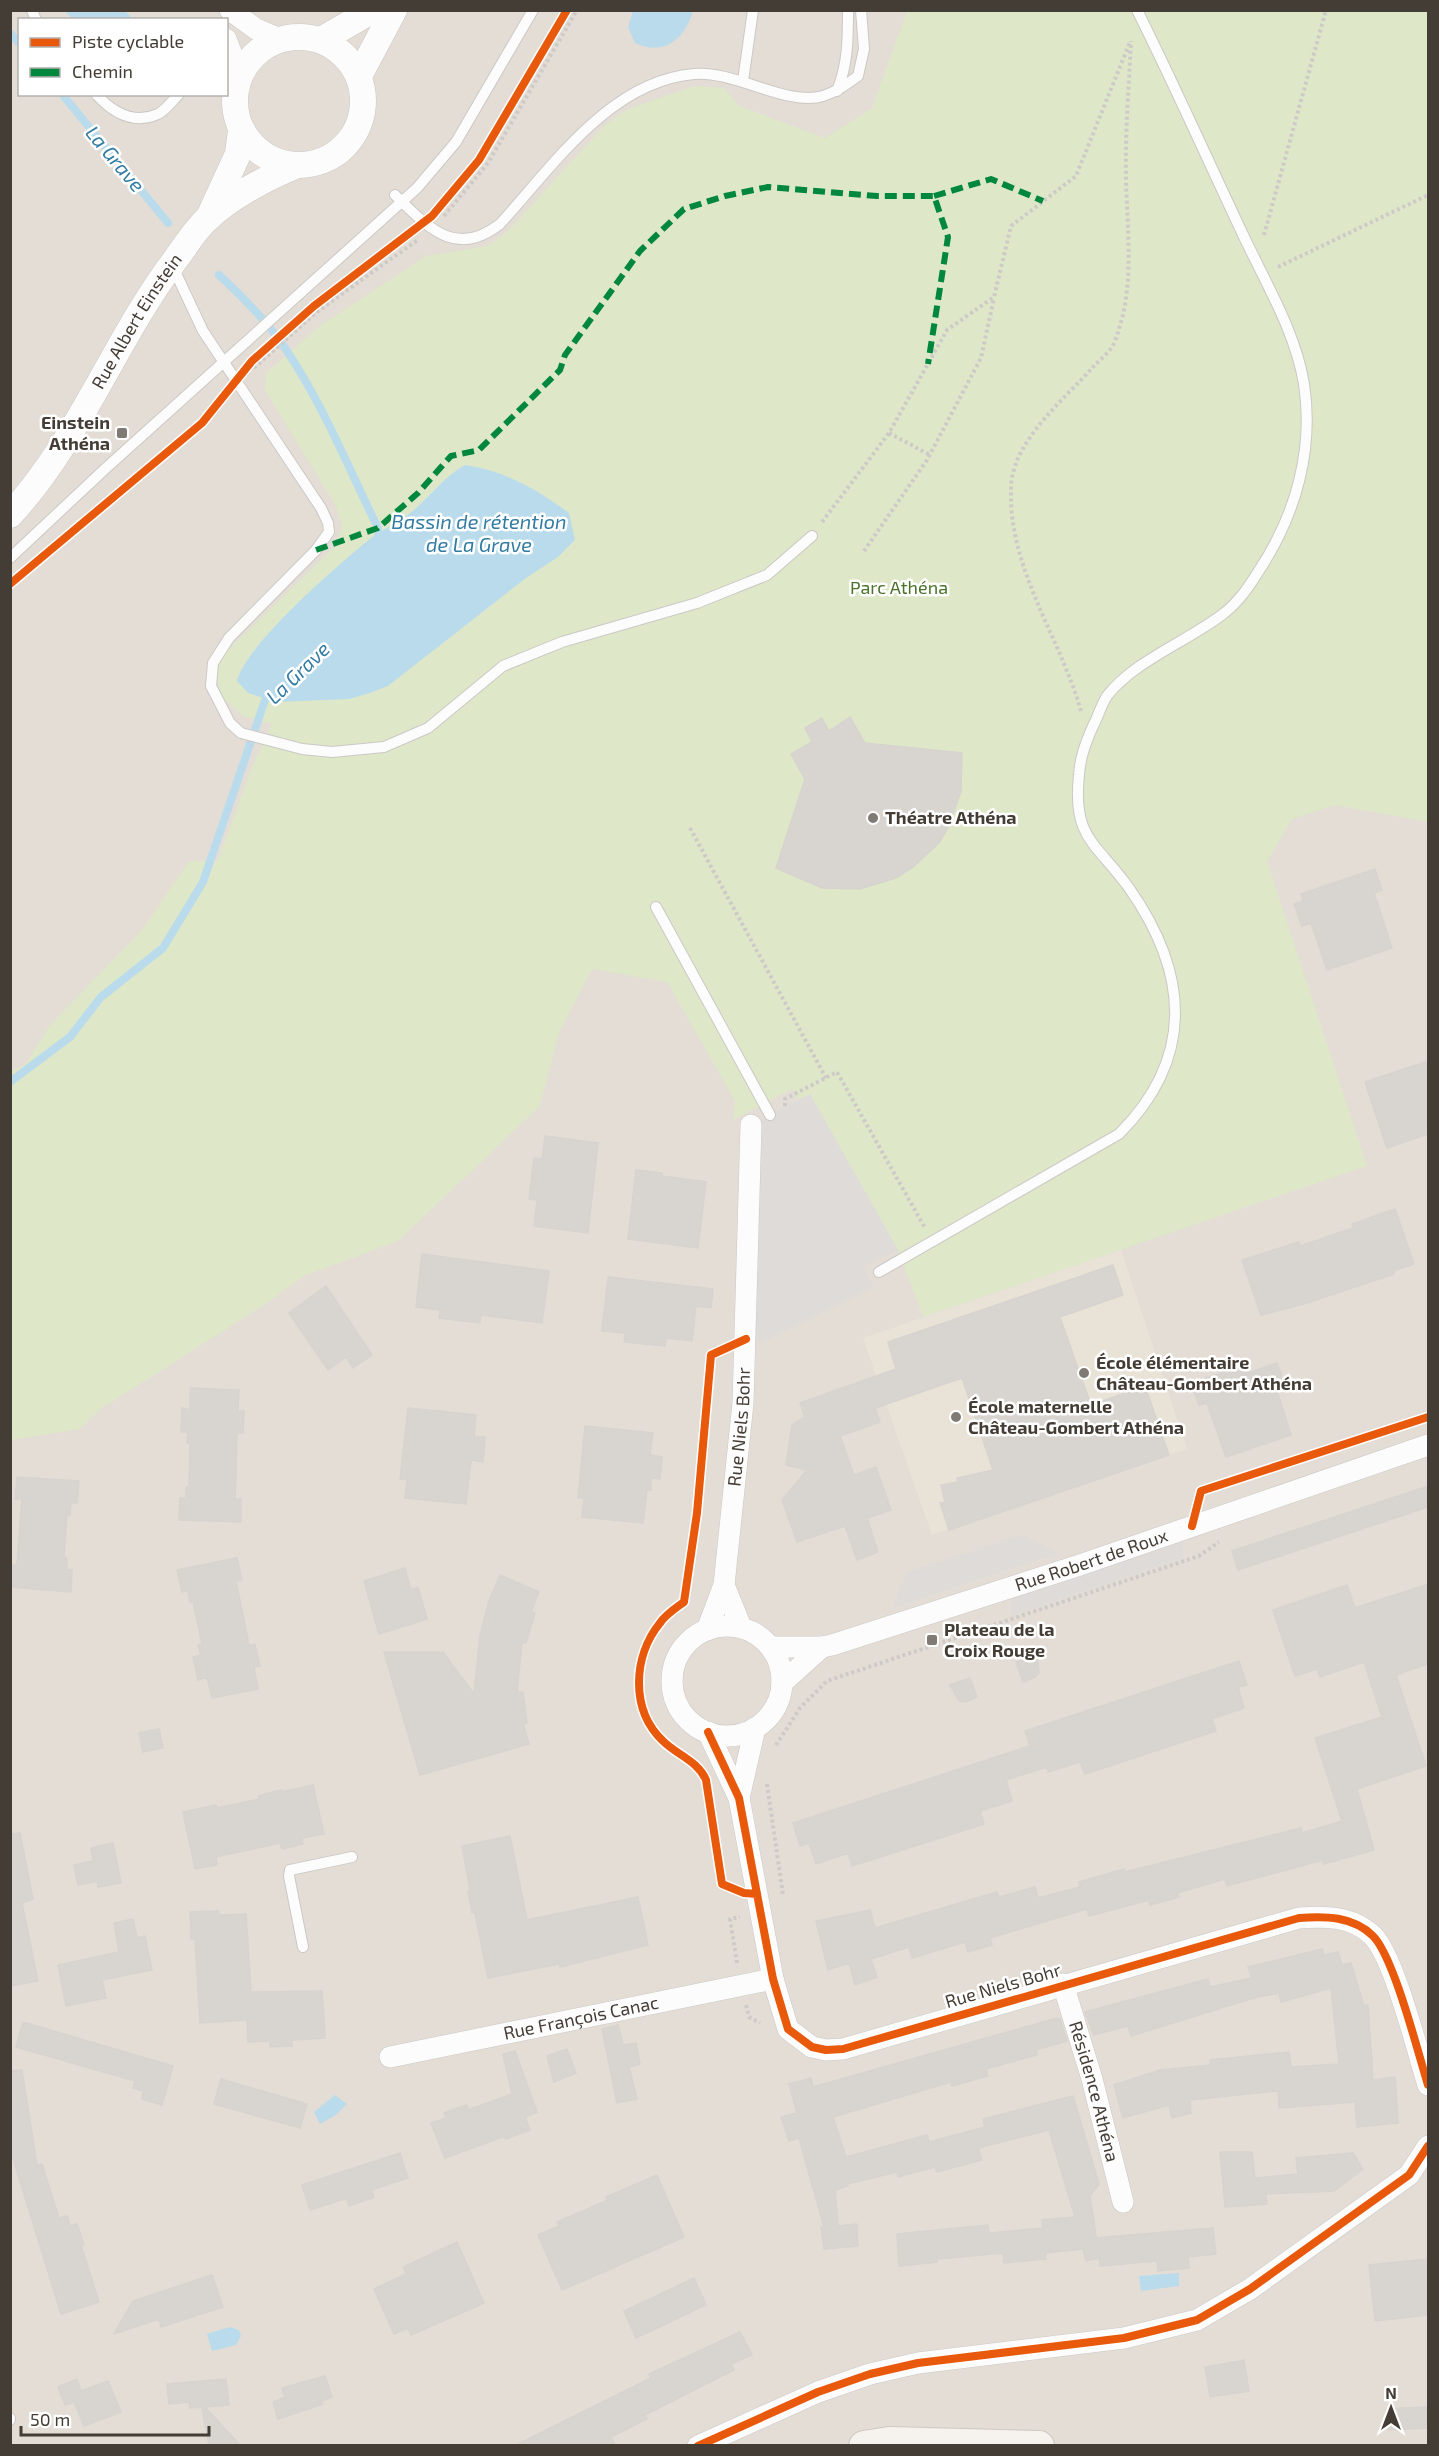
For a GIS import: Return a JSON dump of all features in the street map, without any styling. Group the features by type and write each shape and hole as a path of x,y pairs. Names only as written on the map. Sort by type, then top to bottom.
{"main road":[{"path":"864,2445 889,2442 1039,2445"}],"street":[{"path":"230,10 256,28 280,39"},
{"path":"321,40 374,10"},
{"path":"359,76 394,10"},
{"path":"228,44 234,60 236,84 234,100 241,131 254,148 273,160 295,166 316,164 335,155 351,141 363,111 364,99 359,76 337,48 321,40 301,36 280,39 261,49 245,65 236,84"},
{"name":"Rue Albert Einstein","path":"10,515 31,492 71,435 148,297 208,218 238,154 241,131"},
{"name":"Rue Albert Einstein","path":"208,218 268,178 295,166"},
{"name":"Rue Niels Bohr","path":"707,1630 724,1585 743,1402 751,1125"},
{"name":"Rue Robert de Roux","path":"771,1647 822,1647 1080,1565 1428,1445"},
{"name":"Rue Niels Bohr","path":"724,1585 741,1628"},
{"path":"724,1626 741,1628 758,1635 771,1647 779,1664 782,1683 774,1708 755,1728 740,1734 724,1735 708,1732 684,1715 676,1703 672,1674 683,1647 707,1630 724,1626"},
{"name":"Rue Robert de Roux","path":"782,1683 822,1647"},
{"name":"Rue Niels Bohr","path":"739,1798 755,1728"},
{"name":"Rue Niels Bohr","path":"708,1732 739,1798 773,1979 788,2029 812,2047 826,2050 843,2049 1299,1918 1324,1916 1350,1921 1372,1935 1386,1955 1428,2085"},
{"name":"Rue François Canac","path":"390,2057 773,1979"},
{"name":"Résidence Athéna","path":"1063,1984 1089,2069 1123,2202"},
{"path":"698,2445 818,2392 870,2374 918,2363 1124,2338 1197,2320 1242,2295 1409,2175 1428,2146"}],"lane":[{"path":"10,558 305,290 398,198 417,189 456,142 533,10"},
{"path":"742,81 753,10"},
{"path":"837,91 845,71 848,10"},
{"path":"398,198 428,226 452,239 470,240 488,234 500,224 599,115 622,99 646,87 692,74 716,74 800,98 820,97 837,91 858,76 864,49 861,10"},
{"path":"879,1272 1119,1134 1140,1113 1154,1093 1170,1049 1176,997 1166,954 1157,933 1128,887 1092,846 1080,823 1077,800 1079,772 1088,738 1107,697 1131,674 1225,613 1247,589 1282,534 1294,503 1306,439 1303,381 1285,326 1137,10"},
{"path":"98,96 109,109 131,118 159,114 177,96"},
{"path":"172,264 203,331 321,508 328,524 329,532 316,550 229,638 213,663 211,686 218,704 230,723 241,733 273,743 332,752 384,747 428,728 503,666 562,642 697,603 767,575 812,536"},
{"path":"656,907 770,1115"},
{"path":"303,1947 289,1876 290,1870 352,1857"}],"path":[{"path":"428,226 479,160 567,10"},
{"path":"237,383 253,364 316,308 428,226 488,164 577,10"},
{"path":"1256,262 1326,10"},
{"path":"864,550 930,455 981,358 1011,226 1076,176 1131,39 1126,176 1130,255 1124,308 1113,346 1052,410 1016,460 1011,486 1011,515 1017,549 1071,676 1088,738"},
{"path":"1262,275 1428,195"},
{"path":"812,536 889,433 948,330 994,297"},
{"path":"889,433 930,455"},
{"path":"690,828 826,1078"},
{"path":"785,1106 785,1099 837,1072 933,1242"},
{"path":"773,1751 800,1708 827,1681 1199,1556 1228,1538"},
{"path":"765,2031 760,2022 749,2017 730,1919 785,1908 767,1780"}],"shaded area":[{"path":"11,11 1428,11 1428,2445 11,2445"},
{"path":"810,1094 898,1250 863,1266 874,1287 746,1350 751,1125"},
{"path":"1121,1250 1187,1449 932,1535 863,1338"},
{"path":"1183,1530 1183,1558 1011,1616 1011,1587"},
{"path":"1023,1535 1057,1553 892,1608 908,1572"}],"green space":[{"name":"Parc Athéna","path":"907,11 1428,11 1428,822 1335,805 1292,819 1267,861 1367,1166 923,1317 898,1250 810,1095 798,1099 792,1089 733,1120 735,1101 667,982 592,969 559,1032 540,1106 398,1241 304,1276 264,1305 106,1404 80,1429 11,1440 11,1071 25,1065 50,1025 143,929 189,861 218,861 251,770 272,724 243,716 220,696 217,673 222,656 336,545 342,525 336,506 265,390 266,373 321,325 426,256 487,246 508,231 605,125 628,109 695,86 724,88 739,106 825,138 872,108"}],"water":[{"path":"633,10 693,11 679,37 656,48 635,43 628,27"},
{"path":"65,11 125,11 132,18 71,18"},
{"name":"Bassin de rétention de La Grave","path":"465,465 507,476 557,504 569,513 575,540 558,557 526,578 388,686 349,699 276,702 248,693 237,681 244,666 257,647 295,605 371,538 409,514 444,480"},
{"path":"335,2095 347,2104 336,2115 320,2124 314,2112"},
{"path":"1179,2273 1179,2286 1141,2291 1139,2276"},
{"path":"230,2327 239,2330 241,2336 236,2345 212,2351 207,2334"}],"building":[{"name":"Théatre Athéna","path":"850,717 865,743 962,753 961,791 949,826 939,843 912,868 896,878 860,889 822,888 776,868 805,779 791,754 812,742 805,728 822,718 829,731"},
{"path":"1375,869 1382,890 1374,893 1392,948 1327,970 1311,923 1302,926 1294,904 1303,901 1301,894"},
{"path":"1428,1061 1428,1134 1387,1148 1365,1082"},
{"path":"545,1136 598,1143 588,1233 534,1226 537,1200 529,1199 534,1158 542,1159"},
{"path":"636,1170 706,1182 698,1248 628,1239"},
{"path":"1395,1209 1414,1264 1393,1271 1394,1274 1307,1303 1261,1315 1242,1260 1299,1242 1300,1246 1353,1228 1352,1224"},
{"path":"422,1254 549,1271 542,1323 481,1315 480,1323 439,1318 440,1310 416,1307"},
{"path":"1113,1265 1123,1295 1060,1317 1091,1405 1145,1386 1169,1455 949,1530 940,1503 945,1502 941,1485 958,1482 957,1478 993,1470 962,1378 875,1408 880,1422 840,1436 854,1475 876,1467 891,1510 867,1518 878,1552 857,1560 845,1526 797,1542 782,1500 807,1470 786,1465 792,1425 805,1417 800,1403 896,1369 888,1342"},
{"path":"608,1277 713,1289 711,1308 696,1306 692,1341 666,1338 665,1346 624,1342 625,1333 602,1331"},
{"path":"326,1286 372,1355 353,1368 346,1357 328,1370 289,1313"},
{"path":"1277,1363 1285,1385 1276,1388 1291,1435 1226,1457 1207,1403 1199,1405 1191,1383 1245,1365 1248,1373"},
{"path":"190,1388 239,1390 238,1411 244,1411 243,1433 237,1433 235,1499 241,1499 241,1522 179,1520 180,1498 186,1498 186,1487 189,1487 190,1443 187,1443 188,1432 181,1432 182,1408 190,1410"},
{"path":"408,1408 476,1415 474,1437 485,1437 483,1462 471,1460 466,1504 405,1498 407,1479 400,1479"},
{"path":"585,1426 653,1433 650,1455 662,1457 660,1479 651,1478 651,1490 647,1490 643,1523 582,1517 584,1498 578,1498"},
{"path":"17,1477 79,1481 77,1503 71,1503 70,1515 67,1514 64,1557 67,1558 67,1569 72,1570 71,1592 10,1587 10,1565 17,1565 22,1499 15,1499"},
{"path":"1428,1486 1428,1507 1238,1570 1232,1551"},
{"path":"237,1558 242,1580 236,1581 249,1645 255,1644 260,1666 254,1667 258,1689 212,1698 207,1677 198,1680 193,1657 201,1655 198,1645 202,1644 193,1601 190,1602 188,1591 182,1592 177,1570"},
{"path":"405,1568 411,1590 418,1587 427,1619 379,1634 364,1581"},
{"path":"500,1575 539,1592 531,1612 535,1613 526,1643 522,1642 517,1692 523,1692 527,1723 523,1723 529,1744 420,1775 384,1652 443,1652 474,1694 480,1635 489,1601"},
{"path":"1428,1584 1428,1664 1396,1675 1426,1766 1357,1789 1374,1850 1324,1864 1323,1860 1227,1886 1225,1879 1177,1893 1179,1897 1150,1905 1149,1900 1089,1916 1087,1909 990,1938 992,1945 968,1952 965,1942 912,1958 909,1947 871,1959 877,1977 855,1985 849,1963 828,1970 816,1921 870,1910 875,1928 997,1892 999,1897 1035,1887 1038,1898 1080,1887 1079,1882 1124,1869 1125,1872 1301,1828 1302,1833 1342,1821 1315,1738 1382,1717 1364,1662 1320,1677 1317,1669 1295,1676 1273,1610 1347,1585 1355,1608"},
{"path":"1037,1655 1039,1673 1034,1678 1023,1682 1016,1662"},
{"path":"1239,1661 1247,1685 1238,1687 1244,1708 1212,1719 1216,1731 1085,1774 1080,1762 1048,1772 1047,1767 1006,1780 1012,1801 980,1811 984,1824 852,1866 848,1853 816,1864 809,1843 800,1846 793,1823 1030,1746 1025,1731"},
{"path":"970,1678 977,1697 966,1702 959,1701 950,1685"},
{"path":"159,1729 163,1748 143,1752 139,1733"},
{"path":"313,1785 324,1834 302,1838 303,1844 282,1849 280,1843 216,1857 217,1865 195,1869 183,1812 216,1805 217,1808 259,1799 258,1796 281,1790 282,1792"},
{"path":"20,1833 33,1899 22,1903 38,1981 10,1986 10,1834"},
{"path":"510,1836 527,1920 638,1897 648,1945 560,1967 559,1964 488,1978 475,1913 472,1913 462,1846"},
{"path":"113,1843 121,1883 98,1887 97,1881 78,1885 74,1865 93,1861 91,1848"},
{"path":"218,1911 219,1915 246,1914 251,1992 322,1991 325,2038 292,2040 292,2046 270,2047 270,2041 248,2042 247,2020 200,2023 195,1939 191,1939 190,1912"},
{"path":"133,1919 137,1938 145,1936 152,1970 102,1980 106,1998 66,2006 58,1965 119,1952 114,1923"},
{"path":"1322,1949 1324,1955 1338,1952 1342,1965 1351,1963 1364,2006 1368,2005 1373,2080 1395,2077 1398,2123 1357,2127 1355,2102 1279,2108 1278,2091 1190,2100 1191,2113 1172,2118 1169,2105 1123,2118 1114,2085 1160,2070 1210,2065 1210,2060 1289,2052 1291,2067 1339,2064 1331,1988 1281,2002 1279,1993 1257,1997 1131,2036 1128,2026 1094,2035 1085,2012 1208,1979 1210,1987 1252,1978 1248,1967"},
{"path":"1060,2019 1067,2041 1036,2050 1037,2055 986,2069 988,2076 952,2086 951,2082 833,2117 846,2157 927,2135 929,2142 985,2127 983,2119 1073,2096 1099,2184 1090,2196 1096,2238 1213,2228 1216,2254 1188,2257 1189,2268 1158,2271 1157,2261 1100,2266 1099,2258 1086,2261 1083,2249 1045,2253 1046,2259 1004,2263 1003,2253 937,2259 937,2262 899,2266 897,2234 988,2225 989,2233 1043,2228 1042,2220 1075,2217 1049,2130 978,2148 982,2160 937,2172 935,2167 898,2177 897,2172 847,2184 848,2186 835,2190 838,2226 857,2224 858,2246 824,2249 821,2227 824,2227 799,2138 789,2141 781,2117 797,2113 789,2084 811,2078 813,2087"},
{"path":"23,2022 173,2066 162,2105 142,2099 143,2091 133,2088 135,2081 16,2047"},
{"path":"618,2025 623,2045 636,2043 640,2064 629,2067 637,2099 617,2103 602,2029"},
{"path":"567,2049 576,2073 554,2082 547,2056"},
{"path":"515,2051 537,2112 525,2117 530,2130 506,2139 505,2136 445,2158 431,2123 446,2118 444,2113 455,2109 467,2105 468,2110 512,2094 503,2054"},
{"path":"22,2070 37,2165 42,2164 59,2218 67,2216 70,2226 77,2224 84,2245 81,2245 99,2302 61,2314 10,2149 10,2071"},
{"path":"221,2079 307,2104 300,2128 214,2104"},
{"path":"1220,2152 1252,2152 1255,2178 1298,2174 1296,2158 1353,2153 1363,2169 1334,2191 1266,2194 1267,2204 1225,2207"},
{"path":"400,2153 408,2178 371,2190 374,2197 349,2206 347,2198 310,2210 302,2185"},
{"path":"657,2175 684,2237 562,2290 538,2235 559,2226 557,2222 608,2200 606,2197"},
{"path":"457,2242 484,2303 411,2335 408,2328 394,2334 374,2289 406,2274 403,2267"},
{"path":"1428,2259 1428,2315 1375,2321 1369,2265"},
{"path":"212,2275 223,2307 161,2327 159,2319 114,2334 133,2301"},
{"path":"694,2278 706,2305 636,2338 624,2311"},
{"path":"740,2332 752,2355 731,2364 734,2370 645,2415 647,2419 611,2437 615,2445 516,2445 651,2378 649,2374"},
{"path":"1244,2360 1249,2391 1210,2397 1205,2367"},
{"path":"325,2376 332,2397 321,2401 323,2404 278,2419 273,2402 285,2397 282,2388"},
{"path":"77,2379 81,2391 108,2381 121,2412 84,2426 74,2402 65,2405 58,2387"},
{"path":"226,2379 229,2405 205,2407 240,2445 209,2445 202,2407 190,2408 189,2402 169,2404 167,2384"},
{"path":"1428,2407 1428,2428 1388,2430 1386,2409"}],"waterway":[{"name":"La Grave","path":"10,33 18,42"},
{"name":"La Grave","path":"64,96 168,223"},
{"name":"La Grave","path":"219,275 264,320 300,372 324,415 378,528 379,543"},
{"name":"La Grave","path":"10,1082 70,1037 101,997 163,948 203,882 265,700 271,695"}],"marked path":[{"path":"934,196 991,179 1043,201"},
{"path":"316,550 378,528 418,493 451,456 479,450 560,370 565,355 640,251 684,209 725,196 768,187 877,196 934,196 948,237 928,364"}],"cycle path":[{"path":"10,584 202,423 252,361 314,306 432,216 479,160 567,10"},
{"path":"746,1339 711,1355 697,1513 684,1602 665,1617 651,1636 644,1651 639,1683 640,1699 652,1728 663,1741 698,1768 706,1780 722,1884 744,1893 757,1894"},
{"path":"1192,1526 1201,1491 1428,1417"},
{"path":"708,1732 739,1798 773,1979 788,2029 812,2047 826,2050 843,2049 1299,1918 1319,1917 1357,1924 1373,1936 1381,1947 1397,1984 1428,2085"},
{"path":"698,2446 818,2392 870,2374 918,2363 1124,2338 1197,2320 1250,2289 1409,2175 1428,2146"}],"place":[{"name":"Einstein Athéna","path":"122,433"},
{"name":"Théatre Athéna","path":"873,818"},
{"name":"École élémentaire Château-Gombert Athéna","path":"1084,1373"},
{"name":"École maternelle Château-Gombert Athéna","path":"956,1417"},
{"name":"Plateau de la Croix Rouge","path":"932,1640"}]}
